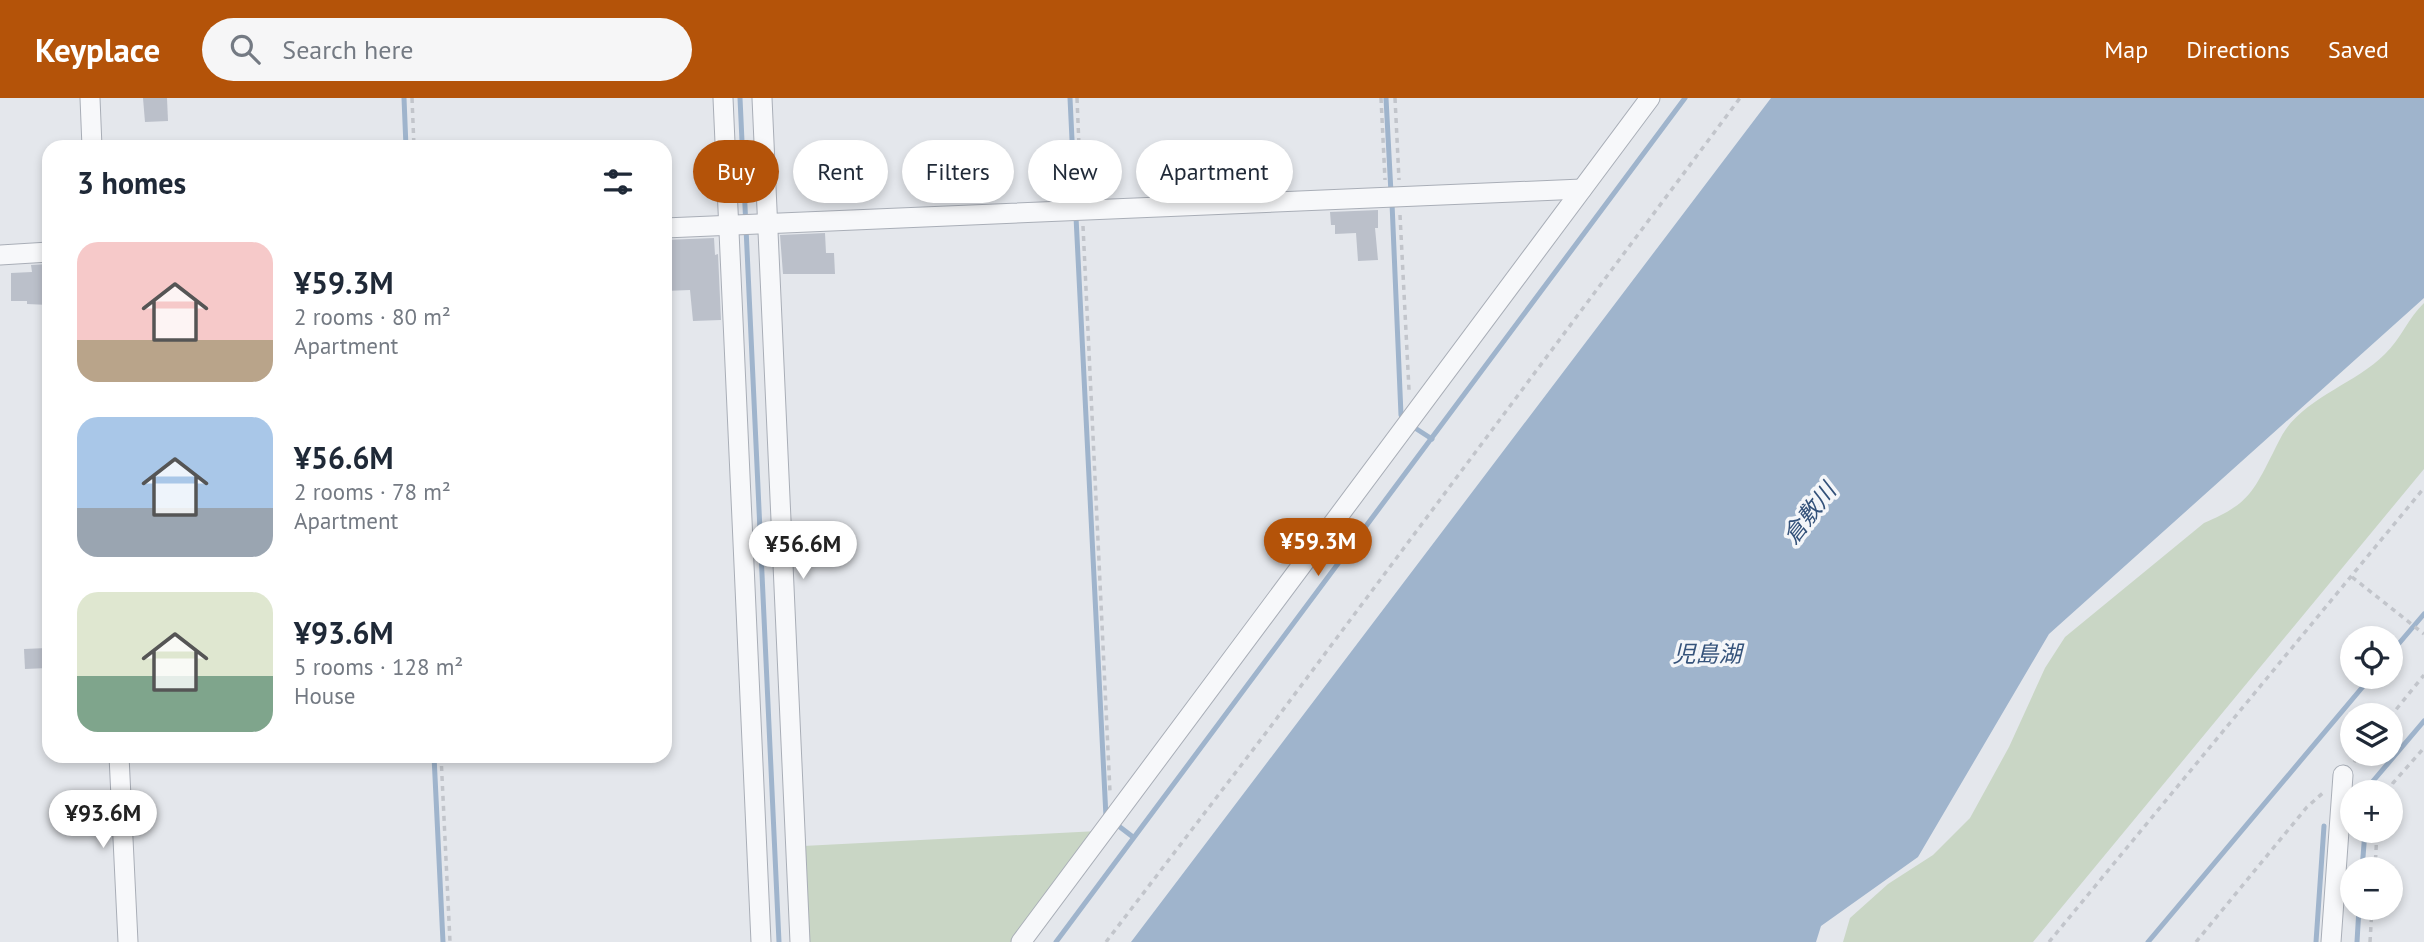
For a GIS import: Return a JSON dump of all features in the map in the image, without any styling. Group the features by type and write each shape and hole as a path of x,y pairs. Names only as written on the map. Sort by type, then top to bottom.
{"street":[{"path":"90,98 92,140"},
{"path":"723,98 747,224 800,942"},
{"path":"761,942 747,224 762,98"},
{"path":"1021,942 1650,98"},
{"path":"672,228 1582,190"},
{"path":"0,255 42,253"},
{"path":"119,763 128,942"},
{"path":"2332,942 2343,775"}],"path":[{"path":"411,98 414,140"},
{"path":"1077,98 1110,787 1118,813"},
{"path":"1381,98 1410,412 1413,418"},
{"path":"1392,197 1395,98"},
{"path":"1106,942 1265,734 1740,98"},
{"path":"2049,942 2424,488"},
{"path":"2352,577 2424,634"},
{"path":"2401,703 2424,675"},
{"path":"2396,780 2424,748"},
{"path":"441,763 450,942"},
{"path":"2196,942 2307,807 2350,766"},
{"path":"2370,942 2371,920"}],"green space":[{"path":"2424,303 2424,469 2033,942 1843,942 1850,918 1888,884 1933,855 1970,818 2009,747 2045,668 2065,637 2204,523 2240,503 2254,488 2282,435 2296,417 2385,354"},
{"path":"1098,831 1014,942 807,942 803,846"}],"water":[{"name":"児島湖","path":"1771,98 2424,98 2424,298 2049,634 1918,857 1821,926 1816,942 1131,942"}],"building":[{"path":"143,98 167,98 168,121 145,122"},
{"path":"1378,210 1378,228 1375,228 1378,260 1358,261 1356,233 1335,234 1330,212"},
{"path":"825,233 826,253 834,253 835,274 783,274 780,235"},
{"path":"714,238 715,255 718,254 721,320 693,321 690,290 672,291 672,240"},
{"path":"42,264 42,305 11,301 11,273 32,272 31,265"},
{"path":"42,648 42,668 25,669 24,649"}],"waterway":[{"path":"404,98 406,140"},
{"path":"740,98 779,942"},
{"path":"1070,98 1072,140"},
{"path":"1386,98 1391,193"},
{"path":"1056,942 1685,98"},
{"path":"1392,203 1403,419"},
{"path":"1076,217 1106,817"},
{"path":"1415,428 1432,439"},
{"path":"2403,639 2424,614"},
{"path":"2148,942 2361,689"},
{"path":"2374,780 2424,721"},
{"path":"434,763 443,942"},
{"path":"1116,824 1133,837"},
{"path":"2316,942 2324,826"},
{"path":"2363,857 2364,843"},
{"path":"2357,942 2358,920"}],"water label":[{"name":"倉敷川","path":"1809,513"}]}
